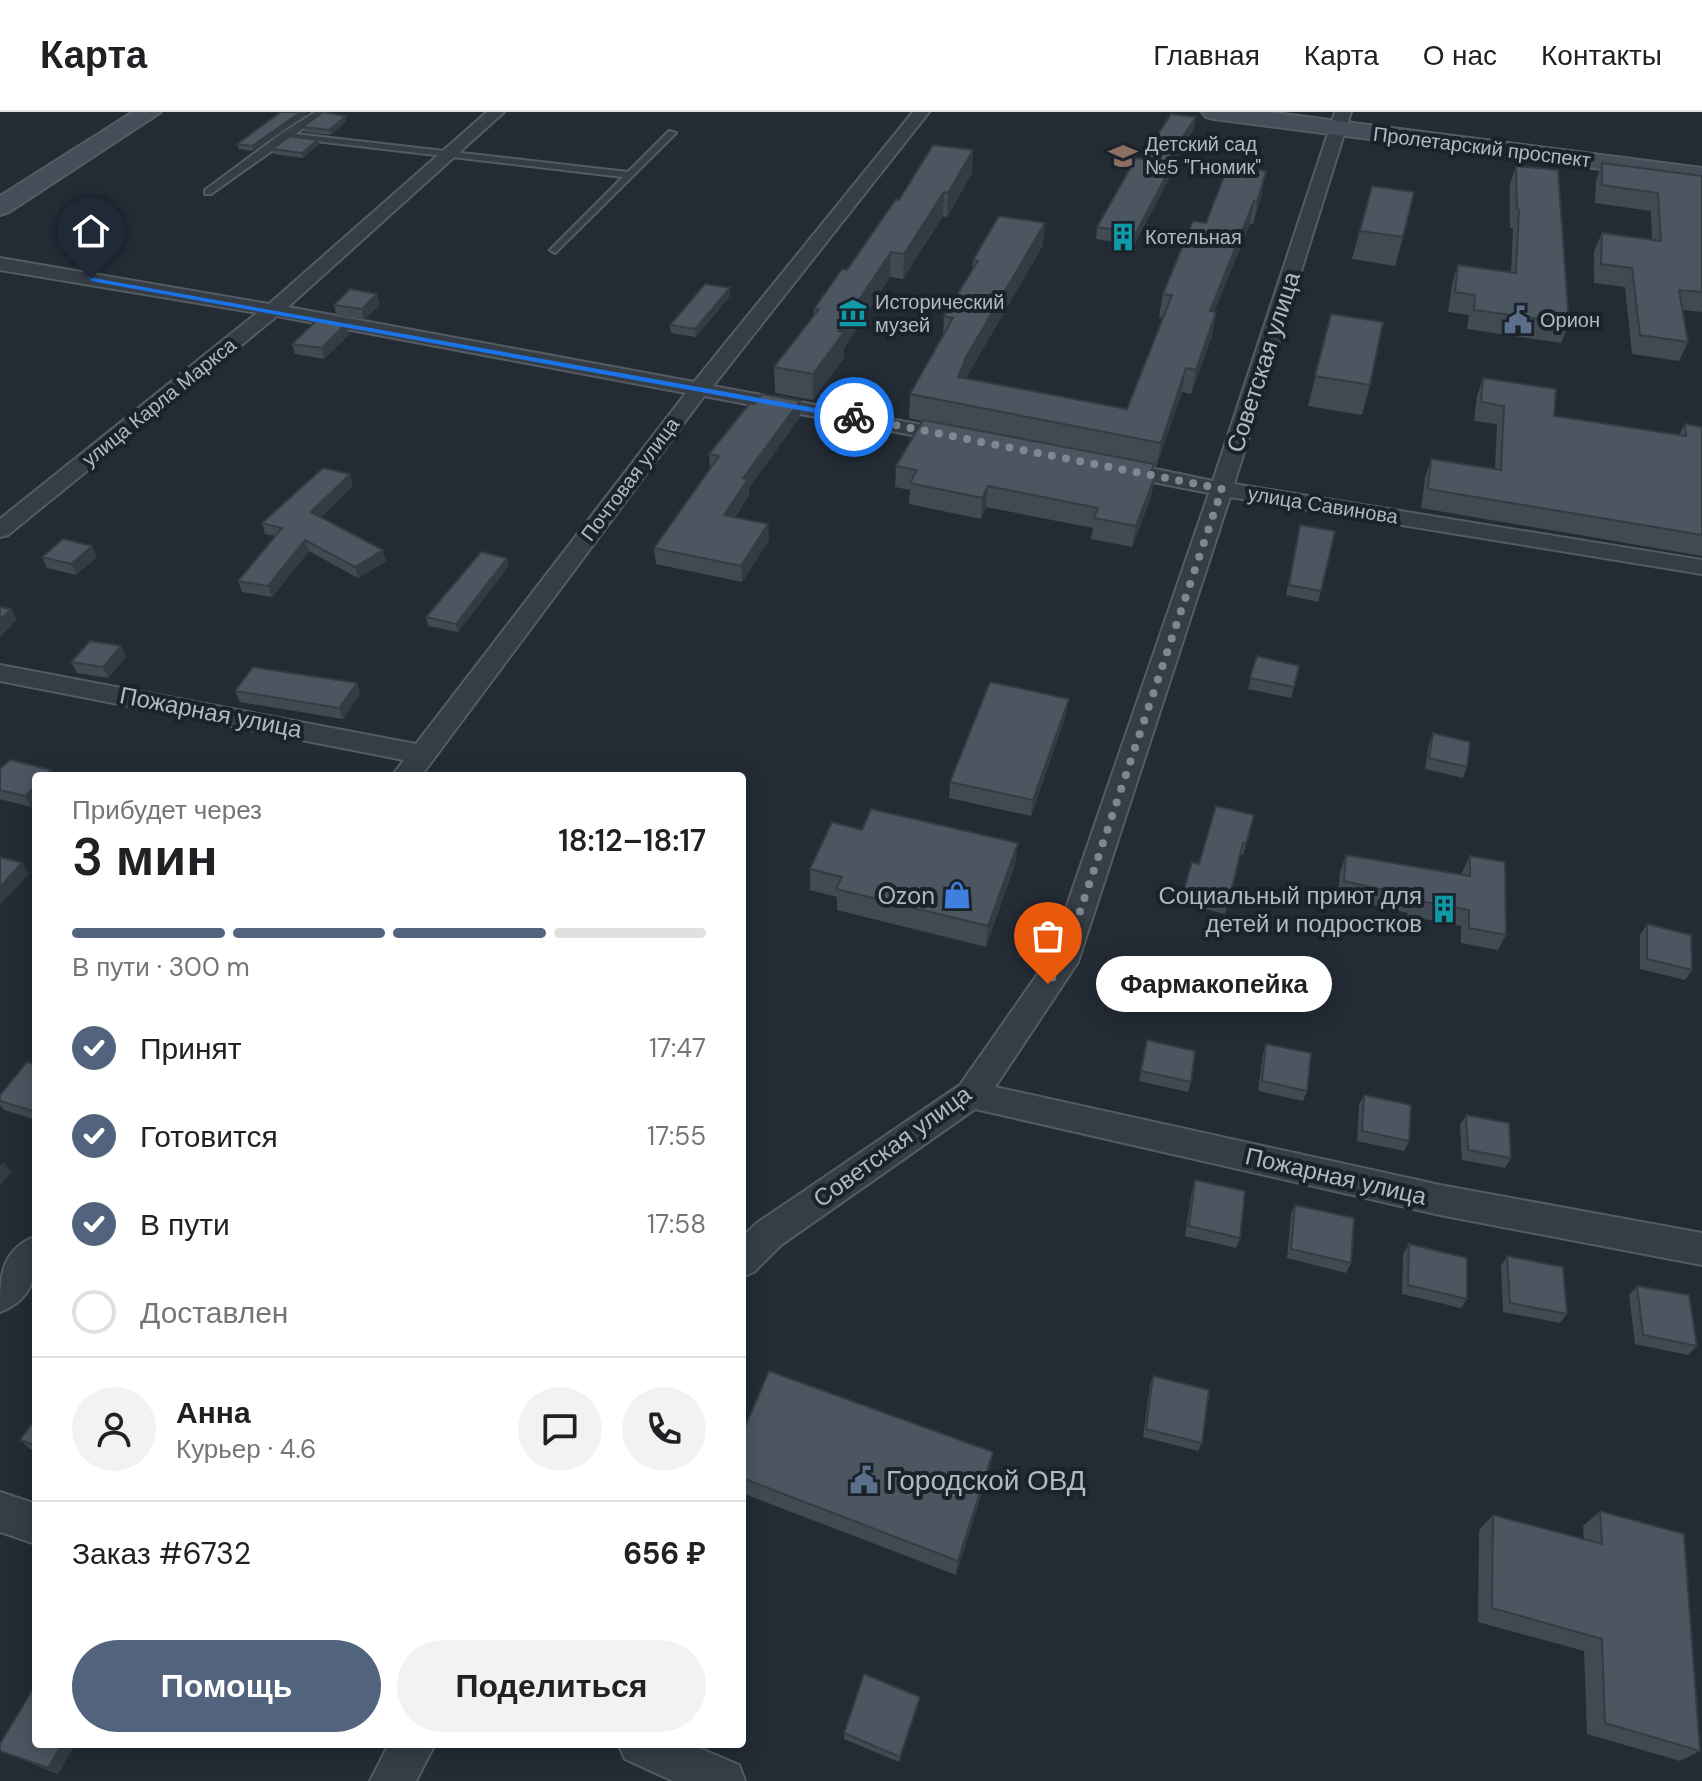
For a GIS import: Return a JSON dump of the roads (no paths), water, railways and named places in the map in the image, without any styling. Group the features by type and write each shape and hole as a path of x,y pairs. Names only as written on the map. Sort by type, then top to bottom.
{"street":[{"path":"0,207 149,112"},
{"name":"улица Карла Маркса","path":"0,530 273,310 496,112"},
{"name":"Почтовая улица","path":"414,765 700,388 921,112"},
{"name":"Пролетарский проспект","path":"1214,112 1340,120 1702,175"},
{"name":"Советская улица","path":"746,1257 769,1234 971,1095 1063,962 1222,489 1340,120"},
{"path":"0,264 273,310 976,441"},
{"name":"улица Савинова","path":"1084,462 1222,489 1702,567"},
{"name":"Пожарная улица","path":"0,673 100,690 414,765"},
{"name":"Пожарная улица","path":"971,1095 1440,1200 1702,1249"},
{"path":"0,1296 32,1257"},
{"path":"0,1512 32,1523"},
{"path":"392,1781 411,1748"},
{"path":"649,1748 723,1781"}],"lane":[{"path":"208,192 321,112"},
{"path":"555,250 672,133"},
{"path":"285,135 629,175"}],"place":[{"name":"Детский сад №5 \"Гномик\"","path":"1123,156"},
{"name":"Котельная","path":"1123,237"},
{"name":"Исторический музей","path":"853,313"},
{"name":"Орион","path":"1518,320"},
{"name":"Ozon","path":"957,895"},
{"name":"Социальный приют для детей и подростков","path":"1444,909"},
{"name":"Фармакопейка","path":"1048,984"},
{"name":"Городской ОВД","path":"864,1480"}]}
